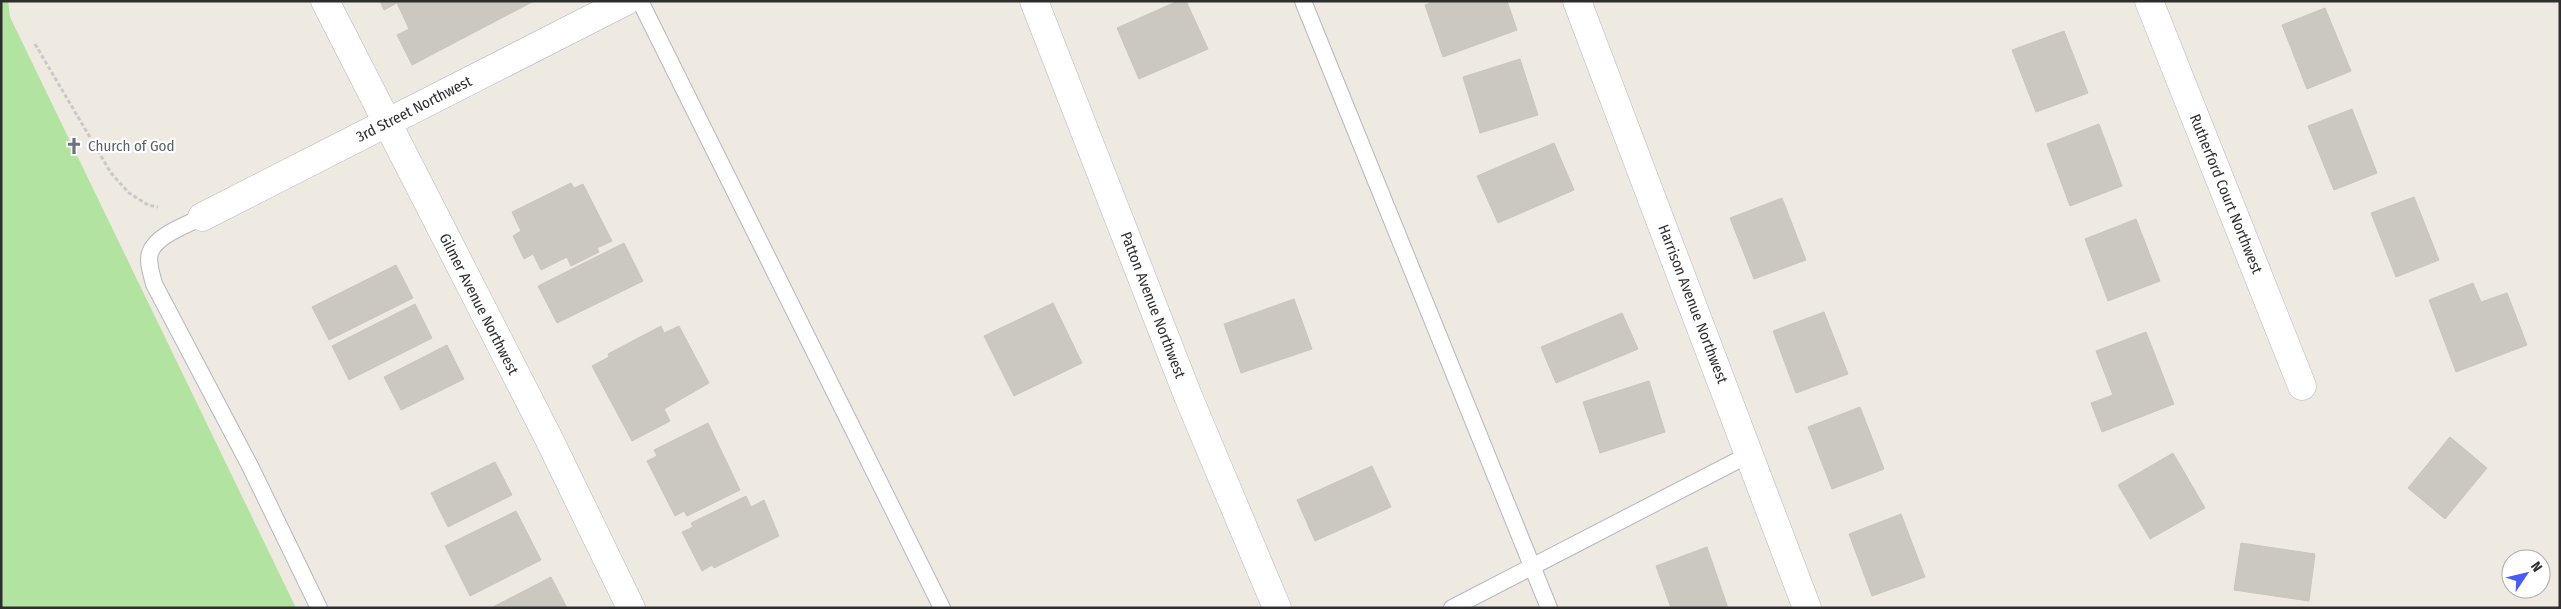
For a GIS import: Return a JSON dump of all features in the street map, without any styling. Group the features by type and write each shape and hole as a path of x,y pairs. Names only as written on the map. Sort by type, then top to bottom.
{"street":[{"name":"Gilmer Avenue Northwest","path":"325,1 549,440 631,608"},
{"name":"3rd Street Northwest","path":"202,217 626,1"},
{"name":"Patton Avenue Northwest","path":"1034,1 1188,396 1277,608"},
{"name":"Harrison Avenue Northwest","path":"1577,1 1807,608"},
{"name":"Rutherford Court Northwest","path":"2149,1 2302,386"}],"lane":[{"path":"640,1 942,608"},
{"path":"1303,1 1315,36 1549,608"},
{"path":"202,217 158,240 150,253 150,270 154,284 250,466 320,608"},
{"path":"1452,608 1750,454"}],"path":[{"path":"35,44 111,173 129,193 148,204 202,217"}],"green space":[{"path":"1,1 8,1 10,17 296,608 1,608"}],"building":[{"path":"380,1 534,1 412,65 397,35 409,29 397,3 384,10"},
{"path":"1178,1 1186,1 1208,49 1139,79 1117,28"},
{"path":"1436,1 1507,1 1517,30 1443,57 1425,5"},
{"path":"2325,8 2351,71 2307,89 2282,25"},
{"path":"2064,31 2088,93 2036,112 2012,50"},
{"path":"1520,59 1538,115 1480,133 1463,77"},
{"path":"2352,109 2377,173 2334,190 2308,126"},
{"path":"2099,124 2122,186 2070,206 2047,144"},
{"path":"1554,143 1574,190 1498,223 1477,176"},
{"path":"571,183 574,188 583,184 612,241 597,248 599,252 571,266 567,257 541,270 533,254 524,259 513,236 521,231 512,212"},
{"path":"2414,197 2439,260 2396,277 2371,213"},
{"path":"1782,198 1806,260 1754,279 1730,218"},
{"path":"2136,219 2160,281 2108,301 2085,239"},
{"path":"624,243 643,281 557,323 538,286"},
{"path":"396,265 413,298 329,340 312,307"},
{"path":"2473,283 2481,302 2507,293 2527,345 2456,372 2429,300"},
{"path":"1294,299 1312,349 1241,373 1224,324"},
{"path":"1053,303 1082,363 1014,396 984,336"},
{"path":"415,304 432,338 349,380 332,346"},
{"path":"1824,312 1848,374 1796,393 1773,331"},
{"path":"1622,313 1638,349 1556,383 1541,347"},
{"path":"661,326 664,333 679,326 709,383 664,409 670,421 632,441 592,366 609,357 608,354"},
{"path":"2146,332 2174,404 2102,432 2091,403 2113,395 2096,351"},
{"path":"447,345 464,379 401,410 384,377"},
{"path":"1649,381 1665,432 1600,453 1583,402"},
{"path":"1860,407 1884,469 1832,489 1808,427"},
{"path":"708,423 740,490 687,516 684,511 675,516 647,461 657,456 654,450"},
{"path":"2450,437 2487,468 2445,519 2408,488"},
{"path":"2173,453 2205,508 2150,539 2118,485"},
{"path":"495,462 512,495 448,527 431,493"},
{"path":"1372,466 1391,507 1315,541 1297,500"},
{"path":"746,496 751,507 764,500 779,536 714,568 712,565 702,571 682,532 693,527 691,523"},
{"path":"516,511 541,560 470,596 445,546"},
{"path":"1901,514 1925,577 1872,596 1849,534"},
{"path":"2241,543 2315,554 2309,601 2234,590"},
{"path":"1707,547 1728,608 1671,608 1656,566"},
{"path":"551,577 567,608 491,608"}],"place":[{"name":"Church of God","path":"74,146"}]}
